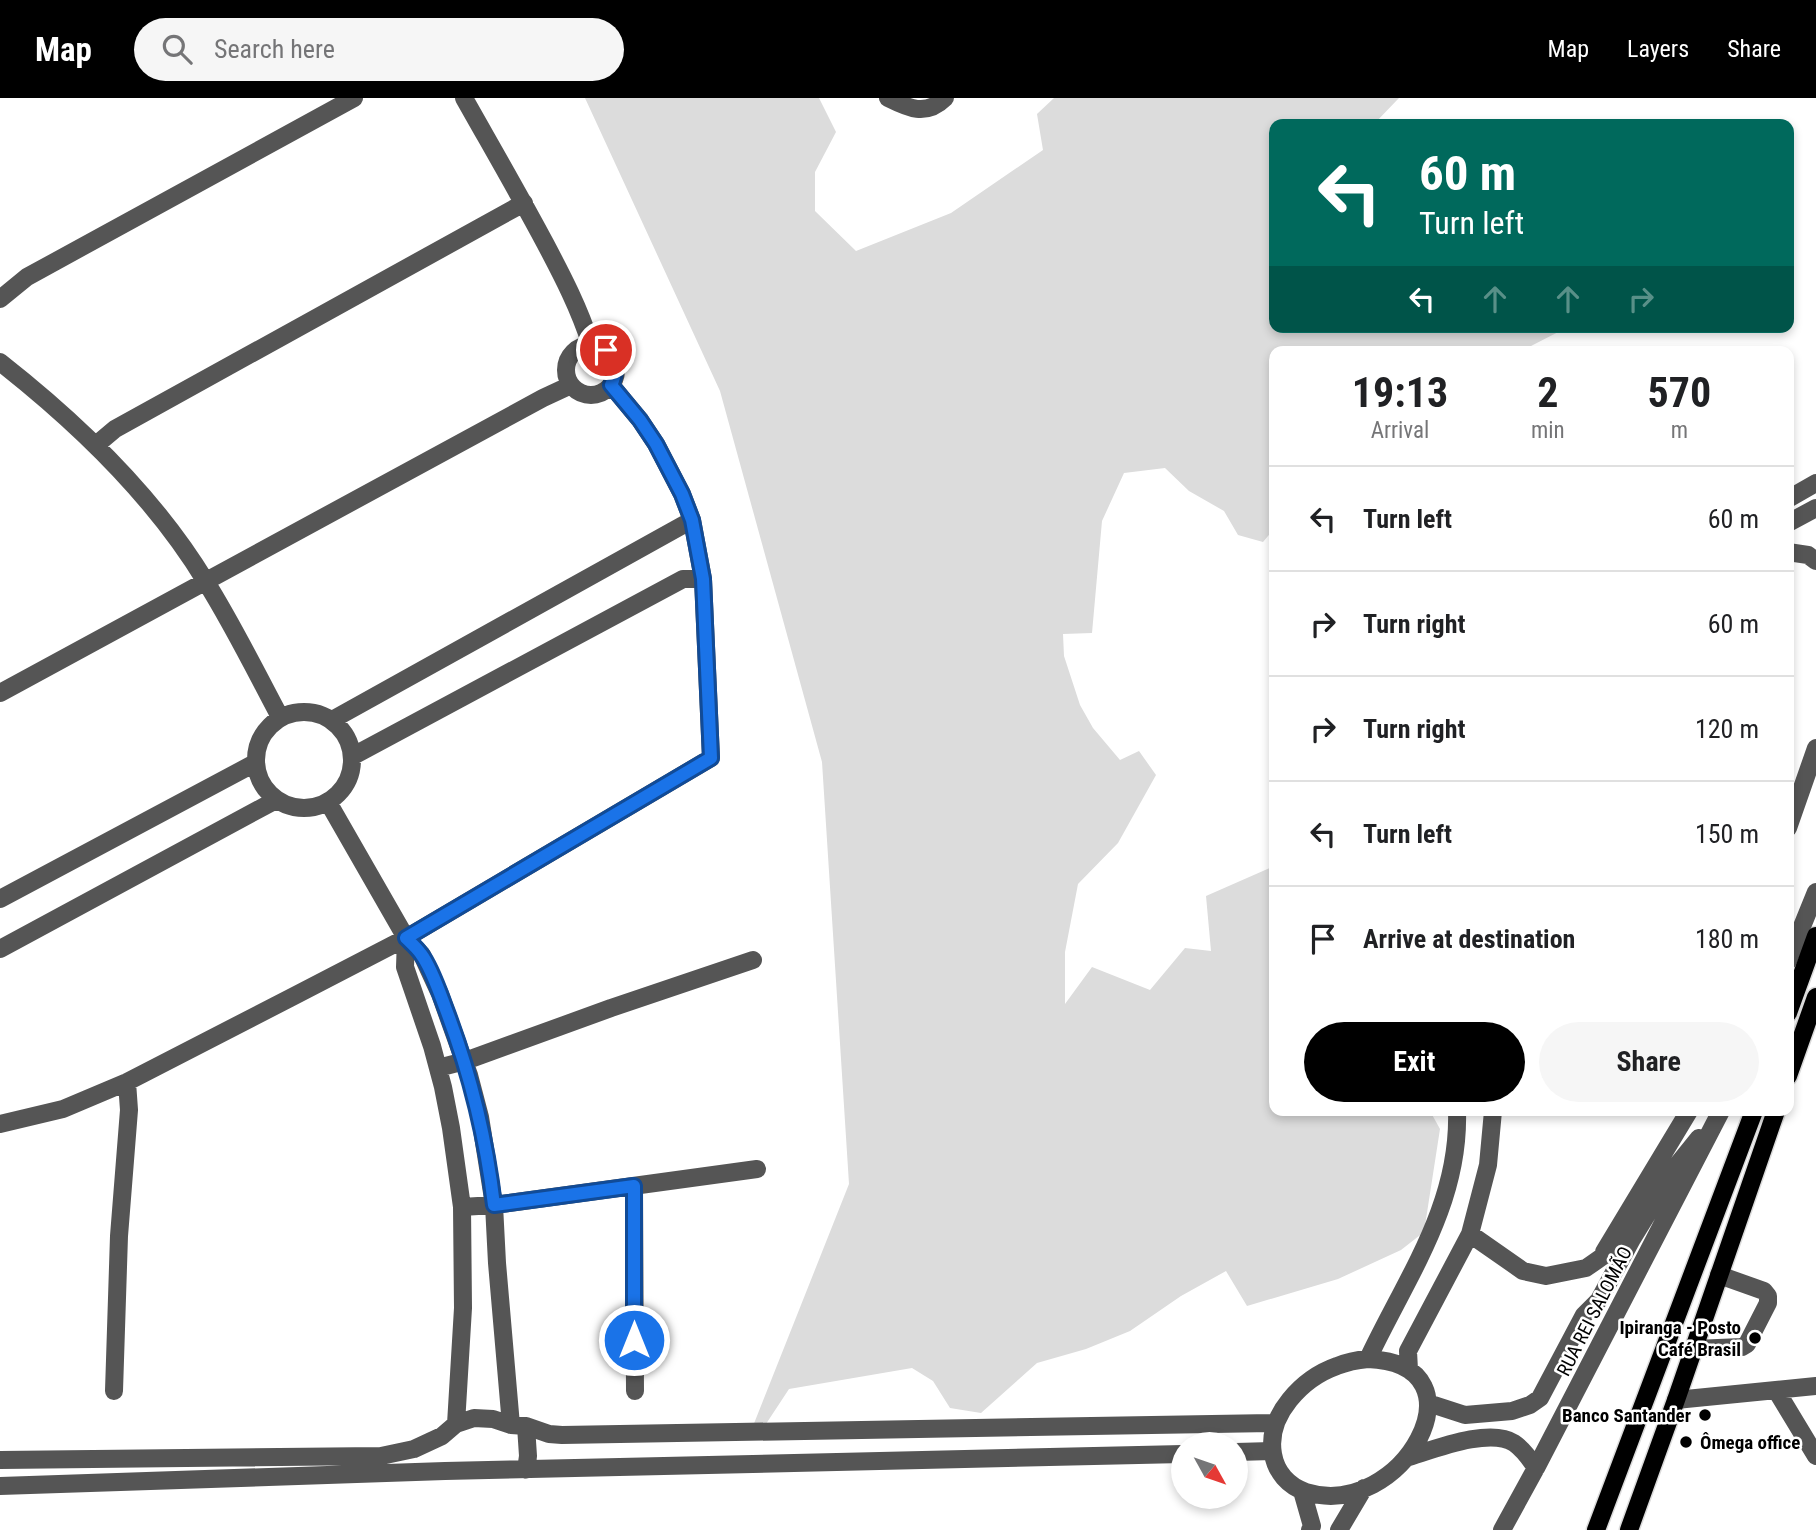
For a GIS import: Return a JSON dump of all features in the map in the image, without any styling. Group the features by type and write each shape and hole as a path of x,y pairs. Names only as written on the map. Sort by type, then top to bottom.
{"main road":[{"path":"1794,996 1816,936"},
{"path":"1794,1059 1816,997"},
{"path":"1596,1530 1752,1116"},
{"path":"1629,1530 1774,1116"}],"street":[{"path":"0,299 27,277 354,98"},
{"path":"464,98 570,290 591,345"},
{"path":"888,98 911,110 937,106 945,98"},
{"path":"96,445 116,429 524,203"},
{"path":"591,345 606,350 615,363 616,370 611,385 598,394 591,395 583,394 571,385 566,370 567,362 576,350 591,345"},
{"path":"0,362 96,445 155,510 207,582 280,717"},
{"path":"0,693 571,385"},
{"path":"0,1125 63,1109 127,1082 406,938 711,758 703,579 692,520 678,485 656,444 611,385"},
{"path":"1794,496 1816,483"},
{"path":"1794,520 1816,508"},
{"path":"332,720 692,520"},
{"path":"1794,553 1808,555 1816,561"},
{"path":"352,756 683,579 703,579"},
{"path":"312,711 332,720 346,736 352,756 349,778 328,802 307,808 285,805 276,800 261,784 255,763 259,741 264,732 280,717 290,713 312,711"},
{"path":"1794,811 1816,748"},
{"path":"0,900 255,763"},
{"path":"0,949 276,800"},
{"path":"328,802 406,938 422,955 440,994 465,1062 480,1117 494,1205 497,1263 519,1426 528,1456 526,1470"},
{"path":"1794,946 1816,892"},
{"path":"406,938 405,967 438,1068 451,1128 462,1208 463,1308 456,1424"},
{"path":"438,1068 465,1062 611,1008 753,960"},
{"path":"114,1391 118,1236 129,1110 127,1082"},
{"path":"1368,1359 1438,1220 1452,1171 1457,1116"},
{"path":"1409,1370 1408,1351 1470,1234 1488,1164 1493,1116"},
{"path":"1601,1257 1686,1116"},
{"path":"1428,1403 1465,1415 1512,1411 1530,1405 1540,1398 1584,1315 1599,1300 1632,1239 1678,1164 1717,1116"},
{"name":"RUA REI SALOMÃO","path":"1502,1530 1718,1116"},
{"path":"462,1208 757,1169"},
{"path":"634,1186 635,1391"},
{"path":"1470,1234 1523,1271 1546,1276 1586,1268 1632,1239"},
{"path":"1694,1349 1742,1347 1747,1344 1768,1303 1768,1296 1764,1291 1719,1275"},
{"path":"1368,1359 1383,1359 1409,1370 1424,1390 1428,1403 1427,1416 1416,1445 1394,1470 1364,1488 1332,1495 1302,1491 1281,1475 1275,1464 1272,1438 1283,1409 1305,1384 1343,1363 1368,1359"},
{"path":"1676,1400 1816,1386"},
{"path":"1776,1390 1816,1456"},
{"path":"0,1460 380,1456 414,1449 442,1436 456,1424 474,1418 484,1418 548,1434 1276,1423"},
{"path":"442,1436 437,1452 438,1461 445,1471"},
{"path":"1406,1458 1457,1442 1492,1438 1514,1443 1524,1451 1536,1468"},
{"path":"1248,1452 1272,1451"},
{"path":"0,1486 445,1471 1171,1454"},
{"path":"1339,1530 1364,1488"},
{"path":"1302,1491 1312,1526 1310,1530"}],"shaded area":[{"path":"585,98 819,98 836,132 815,172 815,211 856,251 951,213 1043,150 1037,114 1054,98 1399,98 1379,119 1269,119 1269,333 1556,333 1531,346 1269,346 1269,535 1263,542 1238,535 1224,511 1189,491 1165,468 1124,473 1102,521 1092,633 1063,634 1064,656 1080,705 1093,728 1120,760 1139,751 1156,775 1118,843 1078,884 1065,952 1065,1004 1092,967 1150,990 1185,948 1211,951 1206,896 1269,868 1269,1116 1433,1116 1440,1129 1424,1232 1401,1250 1338,1279 1247,1306 1226,1271 1181,1296 1130,1331 1086,1349 1037,1363 981,1413 950,1408 933,1381 912,1368 789,1389 764,1427 753,1426 849,1184 822,762 720,391"}],"place":[{"name":"Ipiranga - Posto Café Brasil","path":"1755,1338"},
{"name":"Banco Santander","path":"1705,1415"},
{"name":"Ômega office","path":"1686,1442"}],"route":[{"path":"606,350 615,363 616,370 611,385 656,444 670,468 692,520 703,579 711,758 406,938 422,955 456,1034 480,1117 494,1205 634,1186 634,1340"}]}
